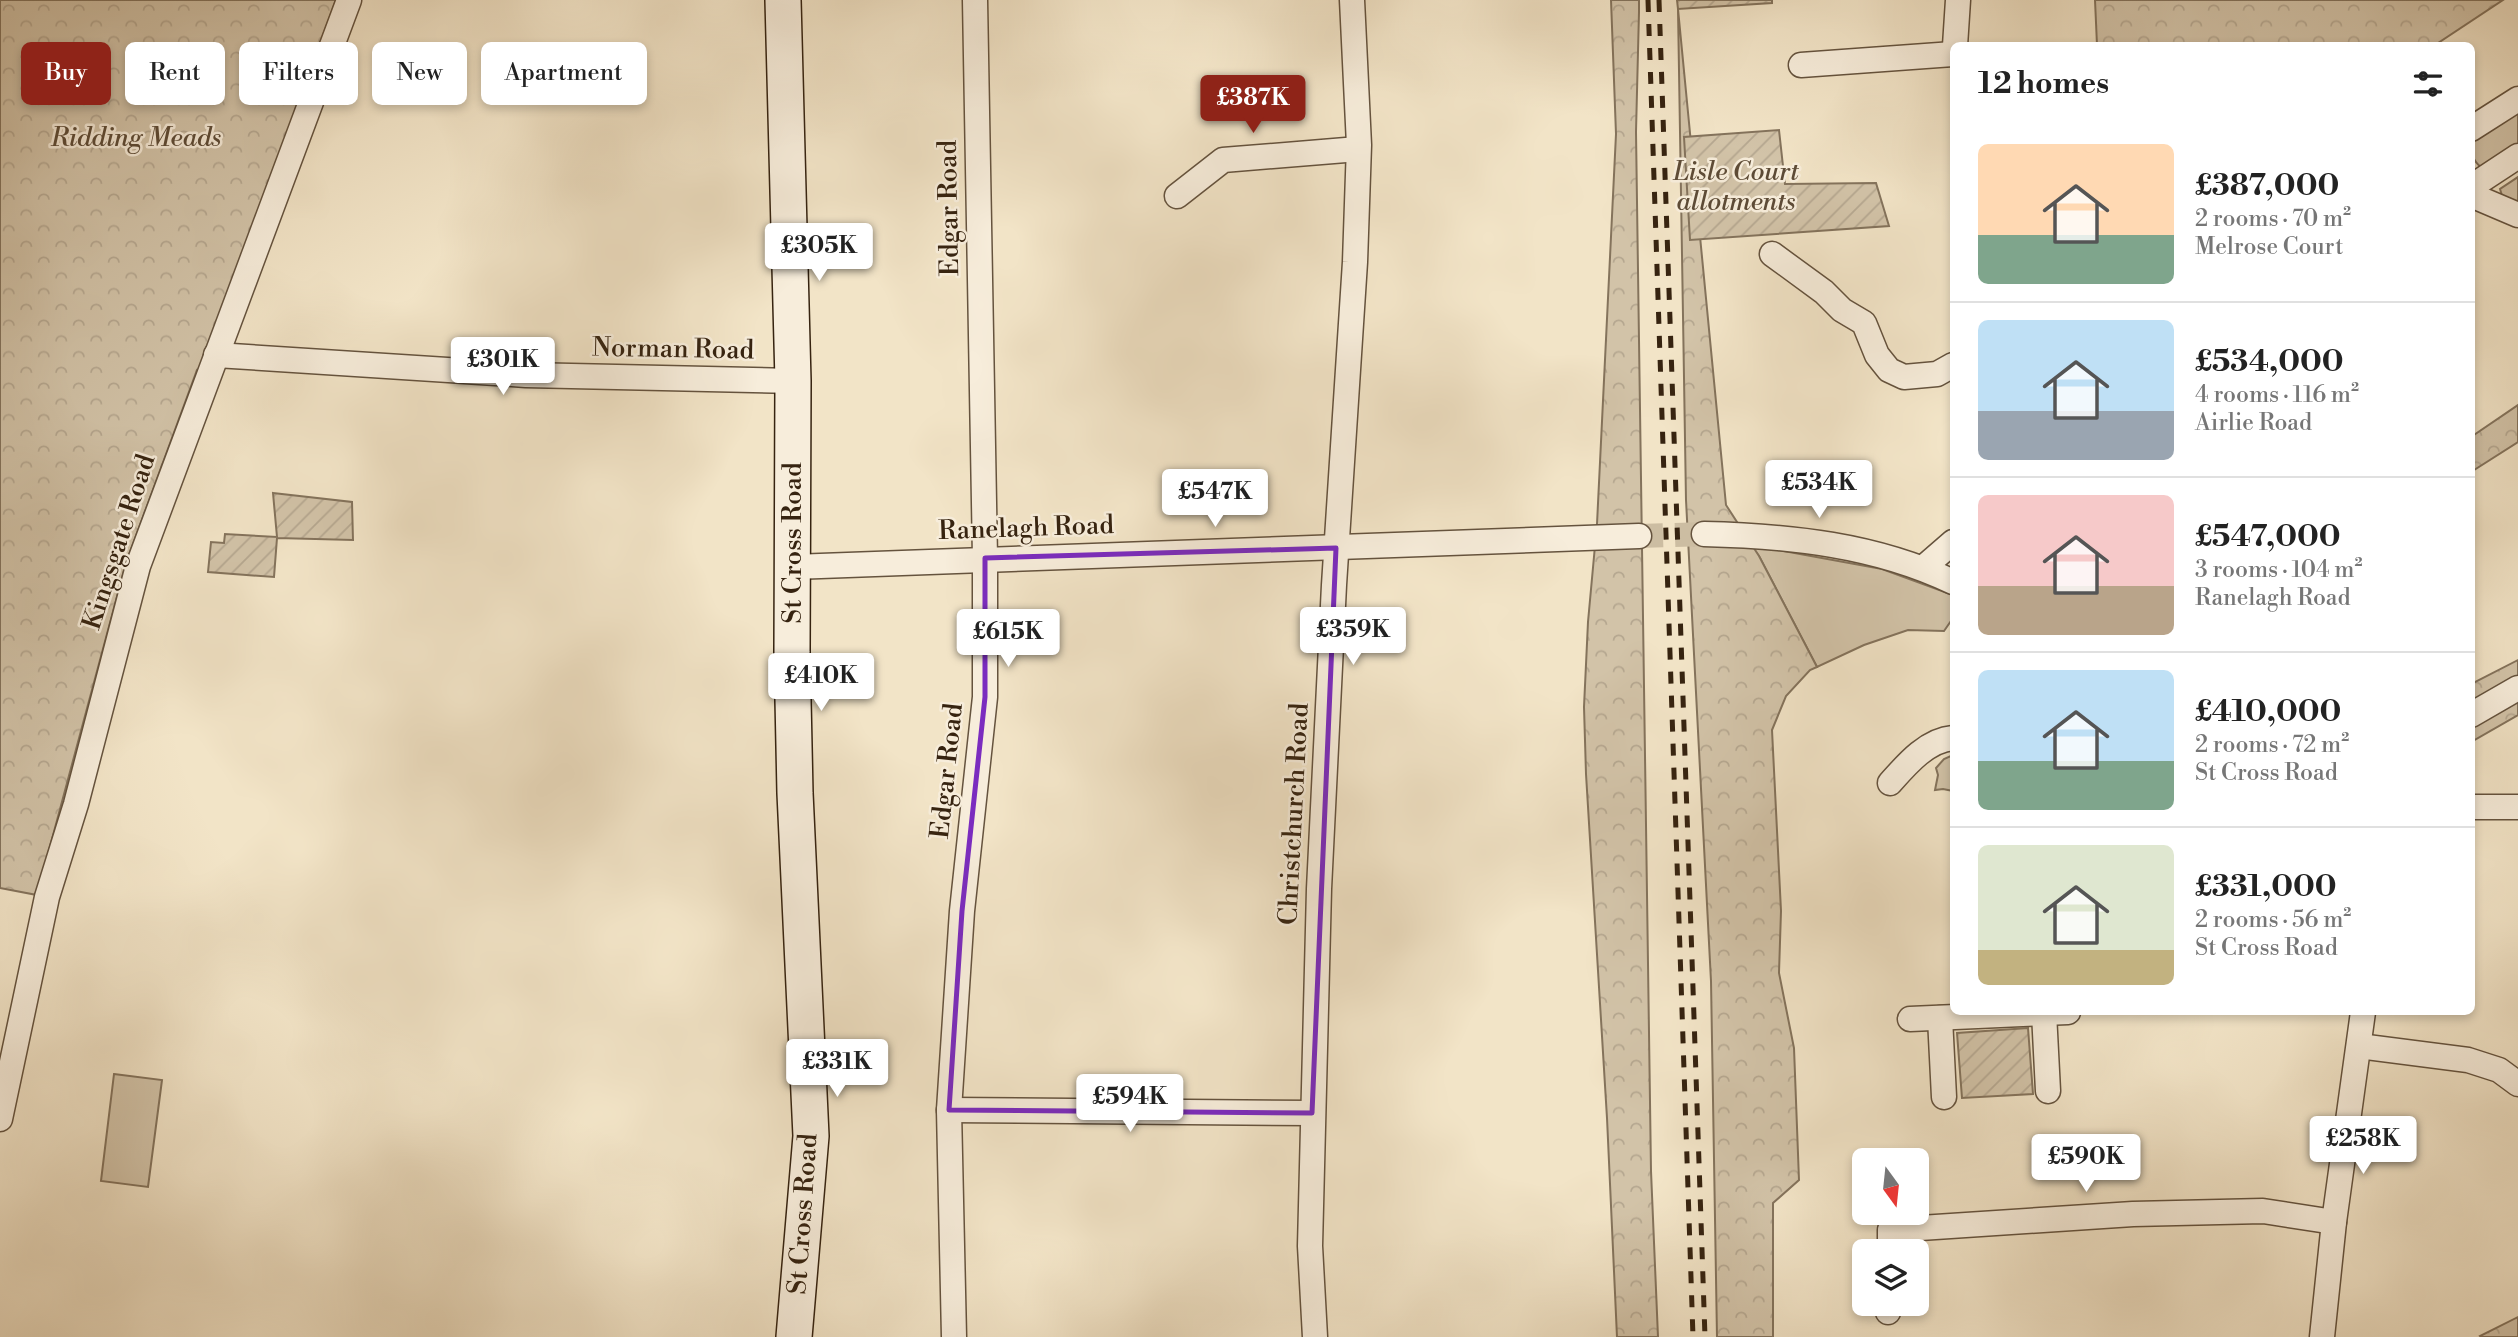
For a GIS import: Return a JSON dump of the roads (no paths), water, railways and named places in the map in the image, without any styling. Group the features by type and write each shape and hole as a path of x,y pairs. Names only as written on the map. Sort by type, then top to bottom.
{"main road":[{"name":"St Cross Road","path":"783,0 793,381 792,652 797,860 811,1136 794,1337"}],"street":[{"name":"Kingsgate Road","path":"0,1119 47,897 76,804 138,566 349,0"},
{"name":"Edgar Road","path":"954,1337 949,1110 962,911 985,696 975,0"},
{"name":"Christchurch Road","path":"1315,1337 1310,1246 1319,889 1336,548 1354,276 1358,149 1352,0"},
{"path":"1955,42 1958,0"},
{"path":"1801,65 1950,54"},
{"path":"2475,126 2518,99"},
{"path":"1177,196 1223,160 1358,149"},
{"path":"2475,184 2518,156"},
{"path":"2475,197 2518,215"},
{"path":"1772,254 1824,292 1842,310 1864,323 1877,355 1889,370 1904,377 1937,374 1950,367"},
{"name":"Norman Road","path":"216,355 526,375 793,381"},
{"path":"1704,534 1757,535 1847,547 1890,556 1950,581"},
{"name":"Ranelagh Road","path":"793,566 1639,536"},
{"path":"1923,568 1950,544"},
{"path":"2475,713 2518,688"},
{"path":"1890,783 1906,765 1939,739 1950,738"},
{"path":"2475,807 2518,807"},
{"path":"1910,1019 1971,1015"},
{"path":"2049,1091 2056,1015"},
{"path":"2322,1337 2334,1222 2363,1015"},
{"path":"1940,1018 1944,1097"},
{"path":"2359,1046 2468,1060 2499,1070 2518,1084"},
{"path":"949,1110 1312,1113"},
{"path":"1890,1239 1890,1230 2092,1216 2263,1211 2334,1222"}],"tunnel":[{"path":"1639,536 1704,534"}],"railway":[{"path":"1648,0 1693,1337"},
{"path":"1659,0 1705,1337"}],"park label":[{"name":"Ridding Meads","path":"136,138"},
{"name":"Lisle Court allotments","path":"1736,187"}]}
